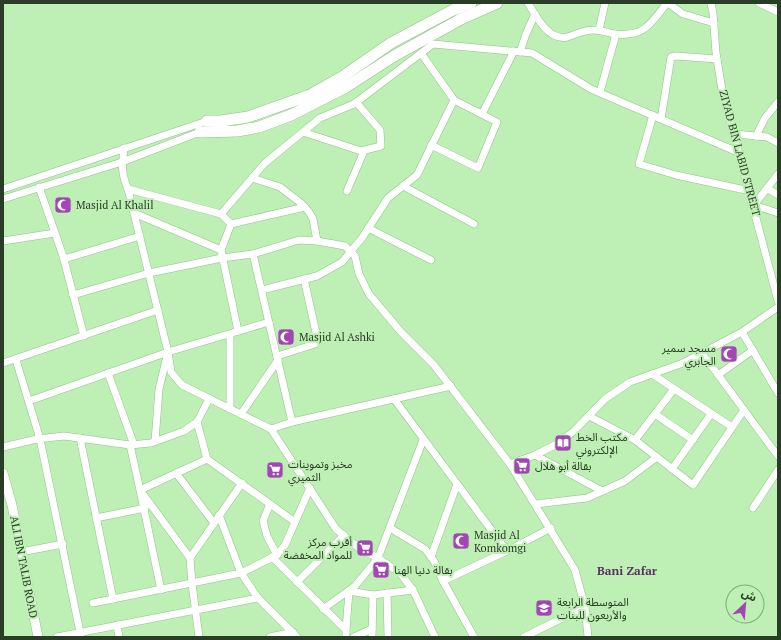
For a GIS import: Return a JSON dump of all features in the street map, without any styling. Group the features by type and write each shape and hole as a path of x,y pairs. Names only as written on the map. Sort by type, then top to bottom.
{"highway":[{"path":"207,121 220,121 248,117 310,95 342,77 391,43 453,10 471,3"},
{"path":"200,132 237,131 259,127 291,115 346,87 394,56 461,19 497,3"}],"main road":[{"name":"ALI IBN TALIB ROAD","path":"3,474 6,495 21,552 38,637"}],"street":[{"path":"528,3 544,28 554,35 562,37 567,37 585,30 599,30 616,34 636,34 647,27 667,3 683,14 714,23"},
{"path":"599,30 605,3"},
{"name":"ZIYAD BIN LABID STREET","path":"711,3 722,90 754,204 778,301"},
{"path":"759,3 778,12"},
{"path":"482,114 517,51 535,14"},
{"path":"600,92 616,34"},
{"path":"221,214 265,163 320,118 356,102 433,44 532,53 591,89 740,153"},
{"path":"421,53 454,100 498,122 478,168 431,145"},
{"path":"661,119 672,55 717,59"},
{"path":"262,290 317,276 342,262 351,252 388,198 417,175 454,100"},
{"path":"303,132 361,151 382,146 380,130 356,102"},
{"path":"756,136 765,118 778,102"},
{"path":"653,115 639,164 676,175 750,191"},
{"path":"3,189 207,121"},
{"path":"3,199 39,186 122,162 200,132"},
{"path":"735,134 767,137 778,143"},
{"path":"124,148 122,176 128,189 140,236 168,352 171,372 182,385 271,429 336,528 360,548 400,573 413,590 435,637"},
{"path":"347,191 364,151"},
{"path":"778,174 754,204 778,213"},
{"path":"252,178 280,187 305,207 313,219 317,241"},
{"path":"39,186 64,259 84,336"},
{"path":"403,186 474,224"},
{"path":"767,188 778,195"},
{"path":"128,189 221,214 231,224"},
{"path":"231,224 305,207"},
{"path":"134,213 221,250"},
{"path":"231,224 221,250 238,331"},
{"path":"368,228 431,260"},
{"path":"3,241 55,233"},
{"path":"64,259 140,236"},
{"path":"73,296 149,273 222,258 253,254 299,240 317,241 345,246 355,256 359,274 369,294 401,332 434,365 451,386 510,464 551,528 575,570 585,607 588,637"},
{"path":"253,254 292,422"},
{"path":"240,414 278,358 315,344 317,341 304,279"},
{"path":"510,464 534,456 557,444 574,431 605,399 630,382 683,363 742,332 778,307"},
{"path":"3,363 16,360 158,310"},
{"path":"29,401 168,352 269,322"},
{"path":"742,332 778,393"},
{"path":"230,334 230,409"},
{"path":"718,375 753,350"},
{"path":"155,441 159,389 168,352"},
{"path":"702,353 778,456"},
{"path":"16,360 40,439 81,635"},
{"path":"108,373 132,445 161,590"},
{"path":"652,374 732,427"},
{"path":"271,429 292,422 451,386"},
{"path":"635,440 674,389"},
{"path":"3,447 40,439 64,436 132,445 155,441 184,431 197,422 209,399"},
{"path":"394,399 507,551"},
{"path":"589,416 635,440 693,485 744,410"},
{"path":"655,414 692,440"},
{"path":"672,469 711,414"},
{"path":"197,422 207,459 295,522"},
{"path":"80,438 113,599"},
{"path":"323,609 355,586 378,558 423,440"},
{"path":"534,456 602,491"},
{"path":"536,504 588,498 625,482 657,457"},
{"path":"140,490 207,459"},
{"path":"753,508 778,470"},
{"path":"176,473 214,523"},
{"path":"190,558 242,483"},
{"path":"431,557 457,484"},
{"path":"93,603 241,573 280,553 310,488"},
{"path":"140,490 190,558 199,637"},
{"path":"270,504 263,521 274,556 346,634"},
{"path":"96,518 145,508"},
{"path":"219,515 241,573 258,598 295,635"},
{"path":"390,528 425,549 431,557 474,637"},
{"path":"443,581 507,551 551,528"},
{"path":"297,582 344,535"},
{"path":"21,552 63,544"},
{"path":"348,591 373,595 413,590"},
{"path":"346,634 348,591"},
{"path":"387,593 388,637"},
{"path":"372,637 373,595"},
{"path":"56,637 81,635 117,625 258,598"},
{"path":"524,637 585,607"},
{"path":"117,625 119,637"},
{"path":"354,637 372,628"},
{"path":"270,637 295,635"}],"place":[{"name":"Masjid Al Khalil","path":"63,205"},
{"name":"Masjid Al Ashki","path":"286,337"},
{"name":"مسجد سمير الجابري","path":"729,354"},
{"name":"مكتب الخط الإلكتروني","path":"563,443"},
{"name":"بقالة أبو هلال","path":"522,466"},
{"name":"مخبز وتموينات الثميري","path":"275,470"},
{"name":"Masjid Al Komkomgi","path":"461,541"},
{"name":"أقرب مركز للمواد المخفضة","path":"365,548"},
{"name":"بقالة دنيا الهنا","path":"381,570"},
{"name":"المتوسطة الرابعة والأربعون للبنات","path":"544,608"}],"district":[{"name":"Bani Zafar","path":"627,571"}]}
